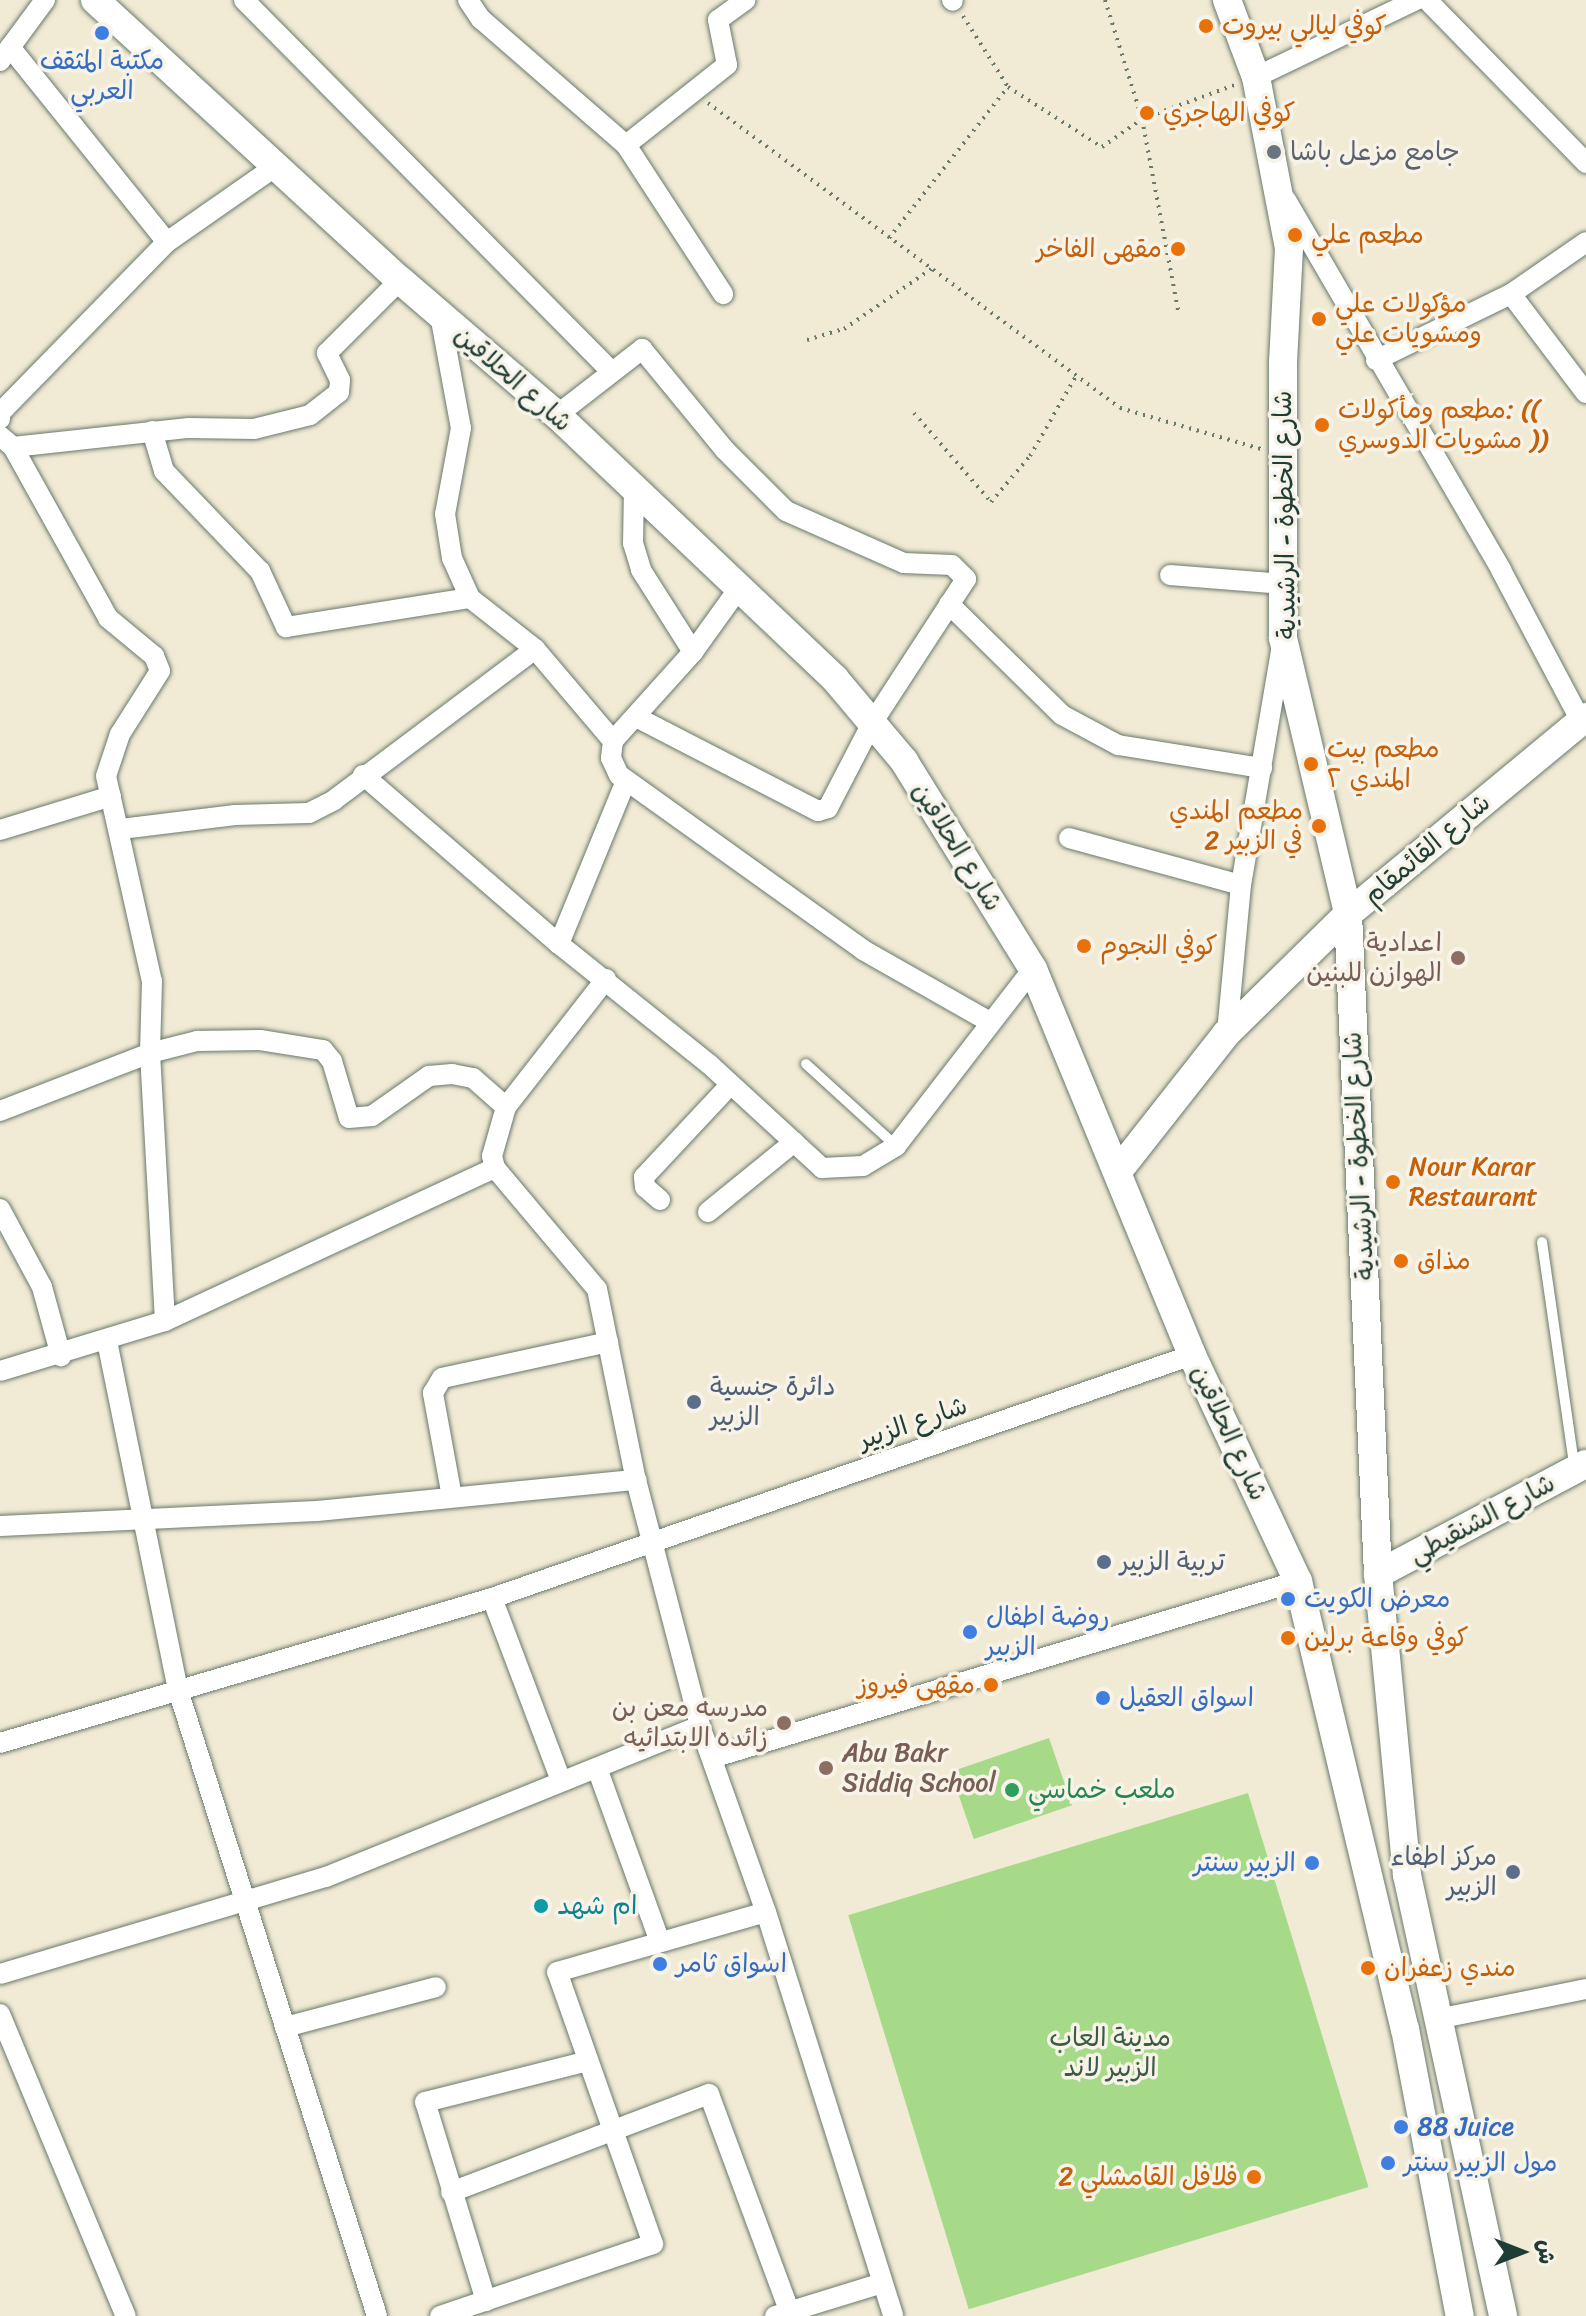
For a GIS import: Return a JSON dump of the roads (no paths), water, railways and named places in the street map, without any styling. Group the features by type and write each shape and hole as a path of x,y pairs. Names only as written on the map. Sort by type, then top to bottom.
{"main road":[{"name":"شارع الحلاقين","path":"95,0 279,164 400,280 557,415 835,679 904,761 1033,969 1119,1170 1192,1355 1298,1581 1392,1972 1460,2316"},
{"name":"شارع الخطوة - الرشيدية","path":"1227,0 1256,77 1282,193 1289,248 1283,638 1348,914 1378,1574 1407,1875 1442,2018 1503,2316"},
{"name":"شارع القائمقام","path":"1119,1170 1227,1033 1348,914 1584,719"},
{"name":"شارع الشنقيطي","path":"1378,1574 1580,1467"},
{"path":"1392,1972 1428,1962"}],"street":[{"path":"45,0 5,54 167,242"},
{"path":"244,0 611,371"},
{"path":"468,0 481,19 626,145 723,294"},
{"path":"626,145 727,65 718,20 746,0"},
{"path":"1256,77 1416,0"},
{"path":"1427,0 1586,163"},
{"path":"0,419 0,413 167,242 279,164"},
{"path":"1282,193 1584,719"},
{"path":"1376,360 1511,294 1586,242"},
{"path":"165,1321 150,1053 152,981 121,829 111,796 108,757 160,671 154,656 108,618 6,441 152,431 254,429 310,415 339,392 340,380 327,353 400,280"},
{"path":"1511,294 1586,393"},
{"path":"440,315 461,428 446,539 470,598 535,649 613,741"},
{"path":"557,415 642,349 725,450 786,511 904,563 952,565 966,579 872,723 835,798 818,811 636,717"},
{"path":"152,431 164,471 260,571 286,627 470,598"},
{"path":"634,488 633,543 641,570 693,652"},
{"path":"1170,575 1284,584"},
{"path":"739,588 693,652 613,741 611,758 625,783 863,950 988,1021"},
{"path":"949,604 1062,715 1118,745 1262,768"},
{"path":"1227,1033 1241,885 1283,638"},
{"path":"121,829 235,815 309,813 535,649"},
{"path":"363,775 559,944 606,979 731,1084 822,1168 863,1166 896,1146 988,1021 1033,969"},
{"path":"559,944 625,783"},
{"path":"0,830 111,796"},
{"path":"1069,838 1241,885"},
{"path":"606,979 506,1107 492,1156 495,1168 583,1266 597,1289 636,1480 700,1726 766,1912 893,2316"},
{"path":"0,1111 150,1053 197,1041 260,1040 323,1050 332,1061 349,1118 372,1116 429,1076 473,1078 506,1107"},
{"path":"660,1200 645,1187 644,1177 731,1084"},
{"path":"708,1212 794,1142"},
{"path":"0,1371 61,1356 165,1321 495,1168"},
{"path":"0,1209 42,1287 61,1356"},
{"path":"107,1341 178,1690 248,1902 377,2316"},
{"path":"452,1497 433,1393 442,1378 608,1342"},
{"name":"شارع الزبير","path":"0,1743 492,1598 1192,1355"},
{"path":"0,1526 317,1511 636,1480"},
{"path":"712,1758 1298,1581"},
{"path":"492,1598 560,1778"},
{"path":"0,1974 326,1877 560,1778 597,1768 700,1726"},
{"path":"597,1768 660,1942"},
{"path":"440,2316 653,2244 557,1972 766,1912"},
{"path":"285,2027 436,1987"},
{"path":"1442,2018 1586,1989"},
{"path":"0,2014 7,2055 126,2316"},
{"path":"486,2301 425,2102 588,2061"},
{"path":"451,2192 612,2128 709,2094 782,2313 882,2283"}],"lane":[{"path":"806,1064 896,1146"},
{"path":"1542,1242 1580,1467"}],"place":[{"name":"كوفي ليالي بيروت","path":"1206,26"},
{"name":"مكتبة المثقف العربي","path":"102,33"},
{"name":"كوفي الهاجري","path":"1147,113"},
{"name":"جامع مزعل باشا","path":"1274,152"},
{"name":"مطعم علي","path":"1295,235"},
{"name":"مقهى الفاخر","path":"1178,249"},
{"name":"مؤكولات علي ومشويات علي","path":"1319,319"},
{"name":"مطعم ومأكولات: (( مشويات الدوسري ))","path":"1322,425"},
{"name":"مطعم بيت المندي ٢","path":"1311,764"},
{"name":"مطعم المندي 2 في الزبير","path":"1319,826"},
{"name":"كوفي النجوم","path":"1084,946"},
{"name":"اعدادية الهوازن للبنين","path":"1458,958"},
{"name":"Nour Karar Restaurant","path":"1393,1182"},
{"name":"مذاق","path":"1401,1261"},
{"name":"دائرة جنسية الزبير","path":"694,1402"},
{"name":"تربية الزبير","path":"1104,1562"},
{"name":"معرض الكويت","path":"1288,1599"},
{"name":"روضة اطفال الزبير","path":"970,1632"},
{"name":"كوفي وقاعة برلين","path":"1288,1638"},
{"name":"مقهى فيروز","path":"991,1685"},
{"name":"اسواق العقيل","path":"1103,1698"},
{"name":"مدرسه معن بن زائده الابتدائيه","path":"784,1723"},
{"name":"Abu Bakr Siddiq School","path":"826,1768"},
{"name":"ملعب خماسي","path":"1012,1790"},
{"name":"الزبير سنتر","path":"1312,1863"},
{"name":"مركز اطفاء الزبير","path":"1513,1872"},
{"name":"ام شهد","path":"541,1906"},
{"name":"اسواق ثامر","path":"660,1964"},
{"name":"مندي زعفران","path":"1368,1968"},
{"name":"88 Juice","path":"1401,2127"},
{"name":"مول الزبير سنتر","path":"1388,2163"},
{"name":"فلافل القامشلي 2","path":"1254,2177"}],"park label":[{"name":"مدينة العاب الزبير لاند","path":"1110,2053"}]}
